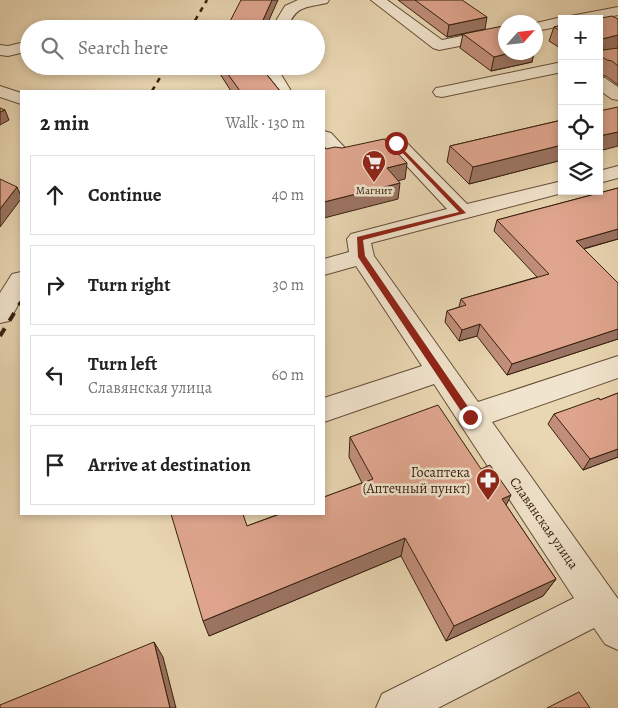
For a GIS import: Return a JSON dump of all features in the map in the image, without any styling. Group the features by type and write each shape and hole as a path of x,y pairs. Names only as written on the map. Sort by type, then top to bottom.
{"street":[{"path":"282,20 285,13 292,7 322,0"},
{"path":"378,0 439,45 498,34"},
{"path":"606,0 618,7"},
{"path":"597,15 618,11"},
{"path":"543,26 558,23"},
{"path":"4,51 20,48"},
{"path":"4,51 20,55"},
{"path":"442,92 558,68"},
{"path":"273,75 281,90"},
{"path":"603,85 618,95"},
{"path":"0,91 20,99"},
{"path":"325,138 341,156 396,143 463,213"},
{"path":"603,175 618,172"},
{"path":"325,266 360,248 463,213 558,187"},
{"name":"Славянская улица","path":"360,248 470,417 609,618"},
{"path":"0,314 13,285"},
{"path":"470,417 618,367"},
{"path":"325,410 440,371"},
{"path":"396,708 609,618"}],"building":[{"path":"241,0 272,0 263,20 231,20"},
{"path":"415,0 462,0 487,17 449,25"},
{"path":"612,16 618,19 618,35 603,39 603,18"},
{"path":"498,27 498,56 494,57 463,34"},
{"path":"618,48 618,66 612,61 603,58 603,50"},
{"path":"228,75 267,75 279,90 239,90"},
{"path":"618,107 618,132 603,135 603,110"},
{"path":"558,121 558,146 473,167 450,146"},
{"path":"384,139 407,163 387,168 400,183 325,202 325,148 342,148"},
{"path":"0,179 17,187 0,209"},
{"path":"618,188 618,229 576,241 618,283 618,329 512,364 480,324 462,330 447,311 466,305 461,299 549,274 497,220 592,195 603,195 603,192"},
{"path":"618,393 618,449 590,459 554,414"},
{"path":"438,405 481,469 490,465 511,495 502,499 556,579 454,626 405,538 203,621 171,515 243,515 247,526 277,515 325,515 325,497 373,479 350,437"},
{"path":"154,642 170,708 0,708 0,705"},
{"path":"579,692 590,708 547,708"}],"railway":[{"path":"195,20 207,0"},
{"path":"153,90 162,75"},
{"path":"0,336 20,304"}],"place":[{"name":"Магнит","path":"374,183"},
{"name":"Госаптека (Аптечный пункт)","path":"488,501"}],"route":[{"path":"396,143 463,213 359,239 362,257 470,417"}]}
